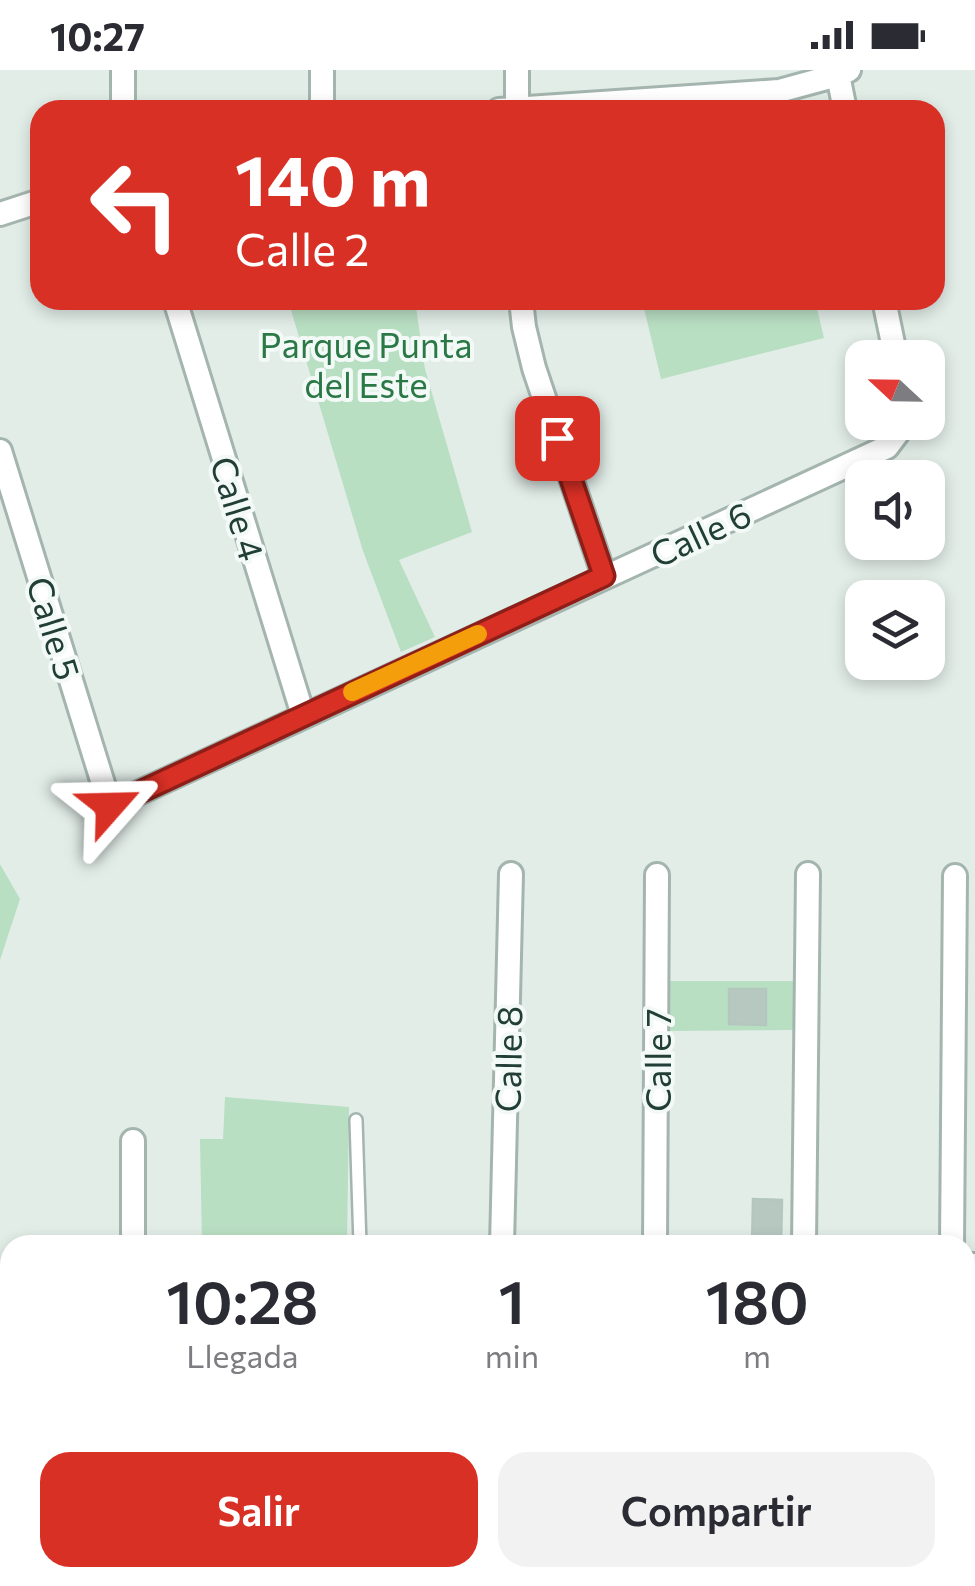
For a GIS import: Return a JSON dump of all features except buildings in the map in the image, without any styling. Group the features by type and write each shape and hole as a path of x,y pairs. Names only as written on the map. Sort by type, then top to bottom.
{"street":[{"path":"123,70 123,100"},
{"path":"322,70 322,100"},
{"path":"512,100 517,70"},
{"path":"600,100 844,72 845,100"},
{"path":"0,214 30,204"},
{"name":"Calle 4","path":"177,310 304,715"},
{"path":"523,310 534,368 604,576"},
{"path":"886,310 892,340"},
{"name":"Calle 6","path":"110,806 887,447 892,440"},
{"name":"Calle 5","path":"0,450 110,806"},
{"name":"Calle 8","path":"502,1235 511,874"},
{"path":"804,1235 808,874"},
{"name":"Calle 7","path":"655,1235 657,875"},
{"path":"952,1235 956,876"},
{"path":"133,1141 133,1235"}],"lane":[{"path":"356,1120 360,1235"}],"green space":[{"name":"Parque Punta del Este","path":"291,310 416,310 425,369 472,532 399,560 435,637 401,652 363,551"},
{"path":"644,310 817,310 824,338 661,379"},
{"path":"0,864 20,899 0,960"},
{"path":"670,981 794,981 794,1030 670,1031","holes":["729,989 766,989 766,1024 729,1024"]},
{"path":"225,1097 349,1107 347,1235 202,1235 200,1139 223,1139"}],"slow traffic":[{"path":"352,692 478,634"}],"route":[{"path":"110,806 604,576 557,438"}]}
